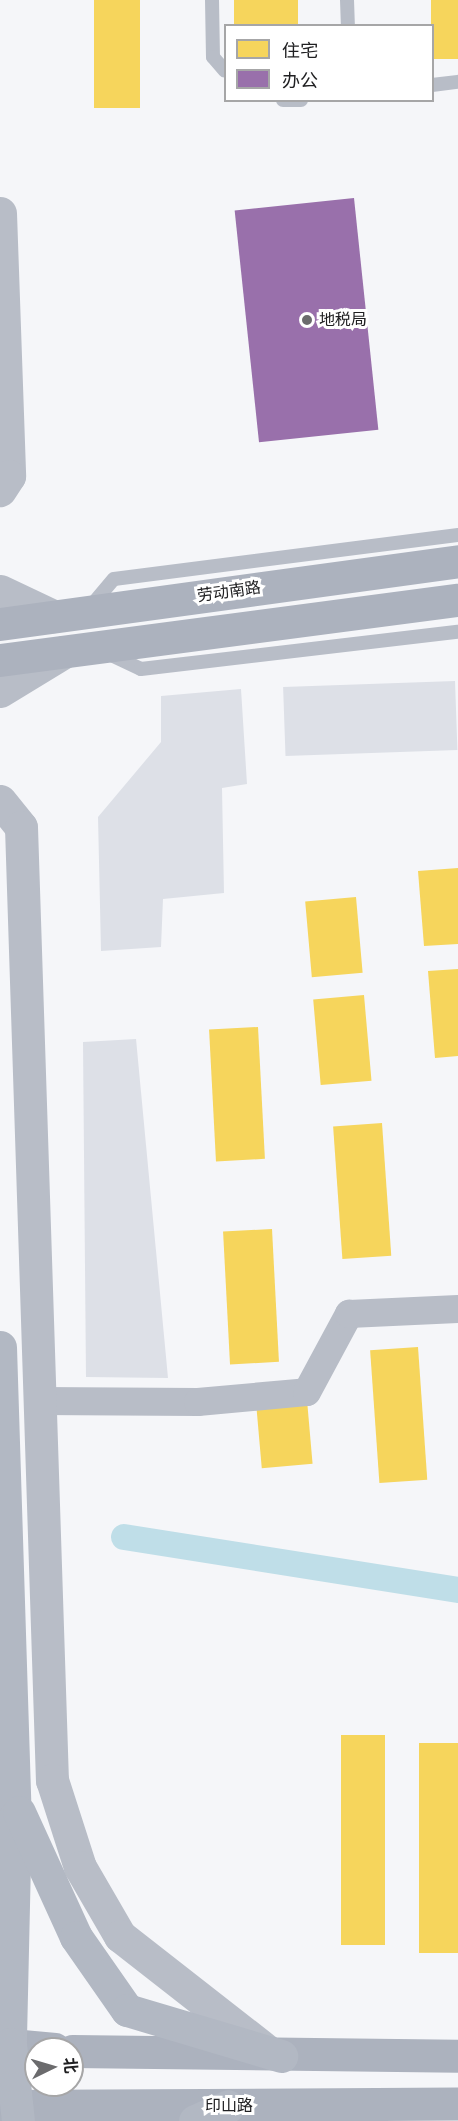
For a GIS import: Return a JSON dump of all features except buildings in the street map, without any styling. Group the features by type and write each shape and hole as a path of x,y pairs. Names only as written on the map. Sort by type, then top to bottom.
{"highway":[{"path":"0,1347 14,1801 5,2044 12,2110"},
{"path":"14,1801 75,1937 127,2010 275,2054"},
{"path":"195,2121 228,2106"}],"main road":[{"name":"劳动南路","path":"0,624 458,561"},
{"path":"0,660 458,600"},
{"path":"5,2044 24,2046"},
{"path":"84,2050 458,2056"},
{"name":"印山路","path":"12,2110 458,2104"}],"street":[{"path":"0,213 9,476 0,490"},
{"path":"0,591 53,616"},
{"path":"0,691 80,650"},
{"path":"0,801 21,827 52,1780 81,1867 120,1936 275,2054"},
{"path":"40,1401 198,1402 307,1392 349,1314 458,1309"}],"lane":[{"path":"212,0 213,57 224,70"},
{"path":"346,0 348,24"},
{"path":"434,85 458,82"},
{"path":"86,612 114,579 458,535"},
{"path":"80,650 141,669 458,633"}],"waterway":[{"path":"124,1537 458,1590"}],"place":[{"name":"地税局","path":"307,320"}]}
